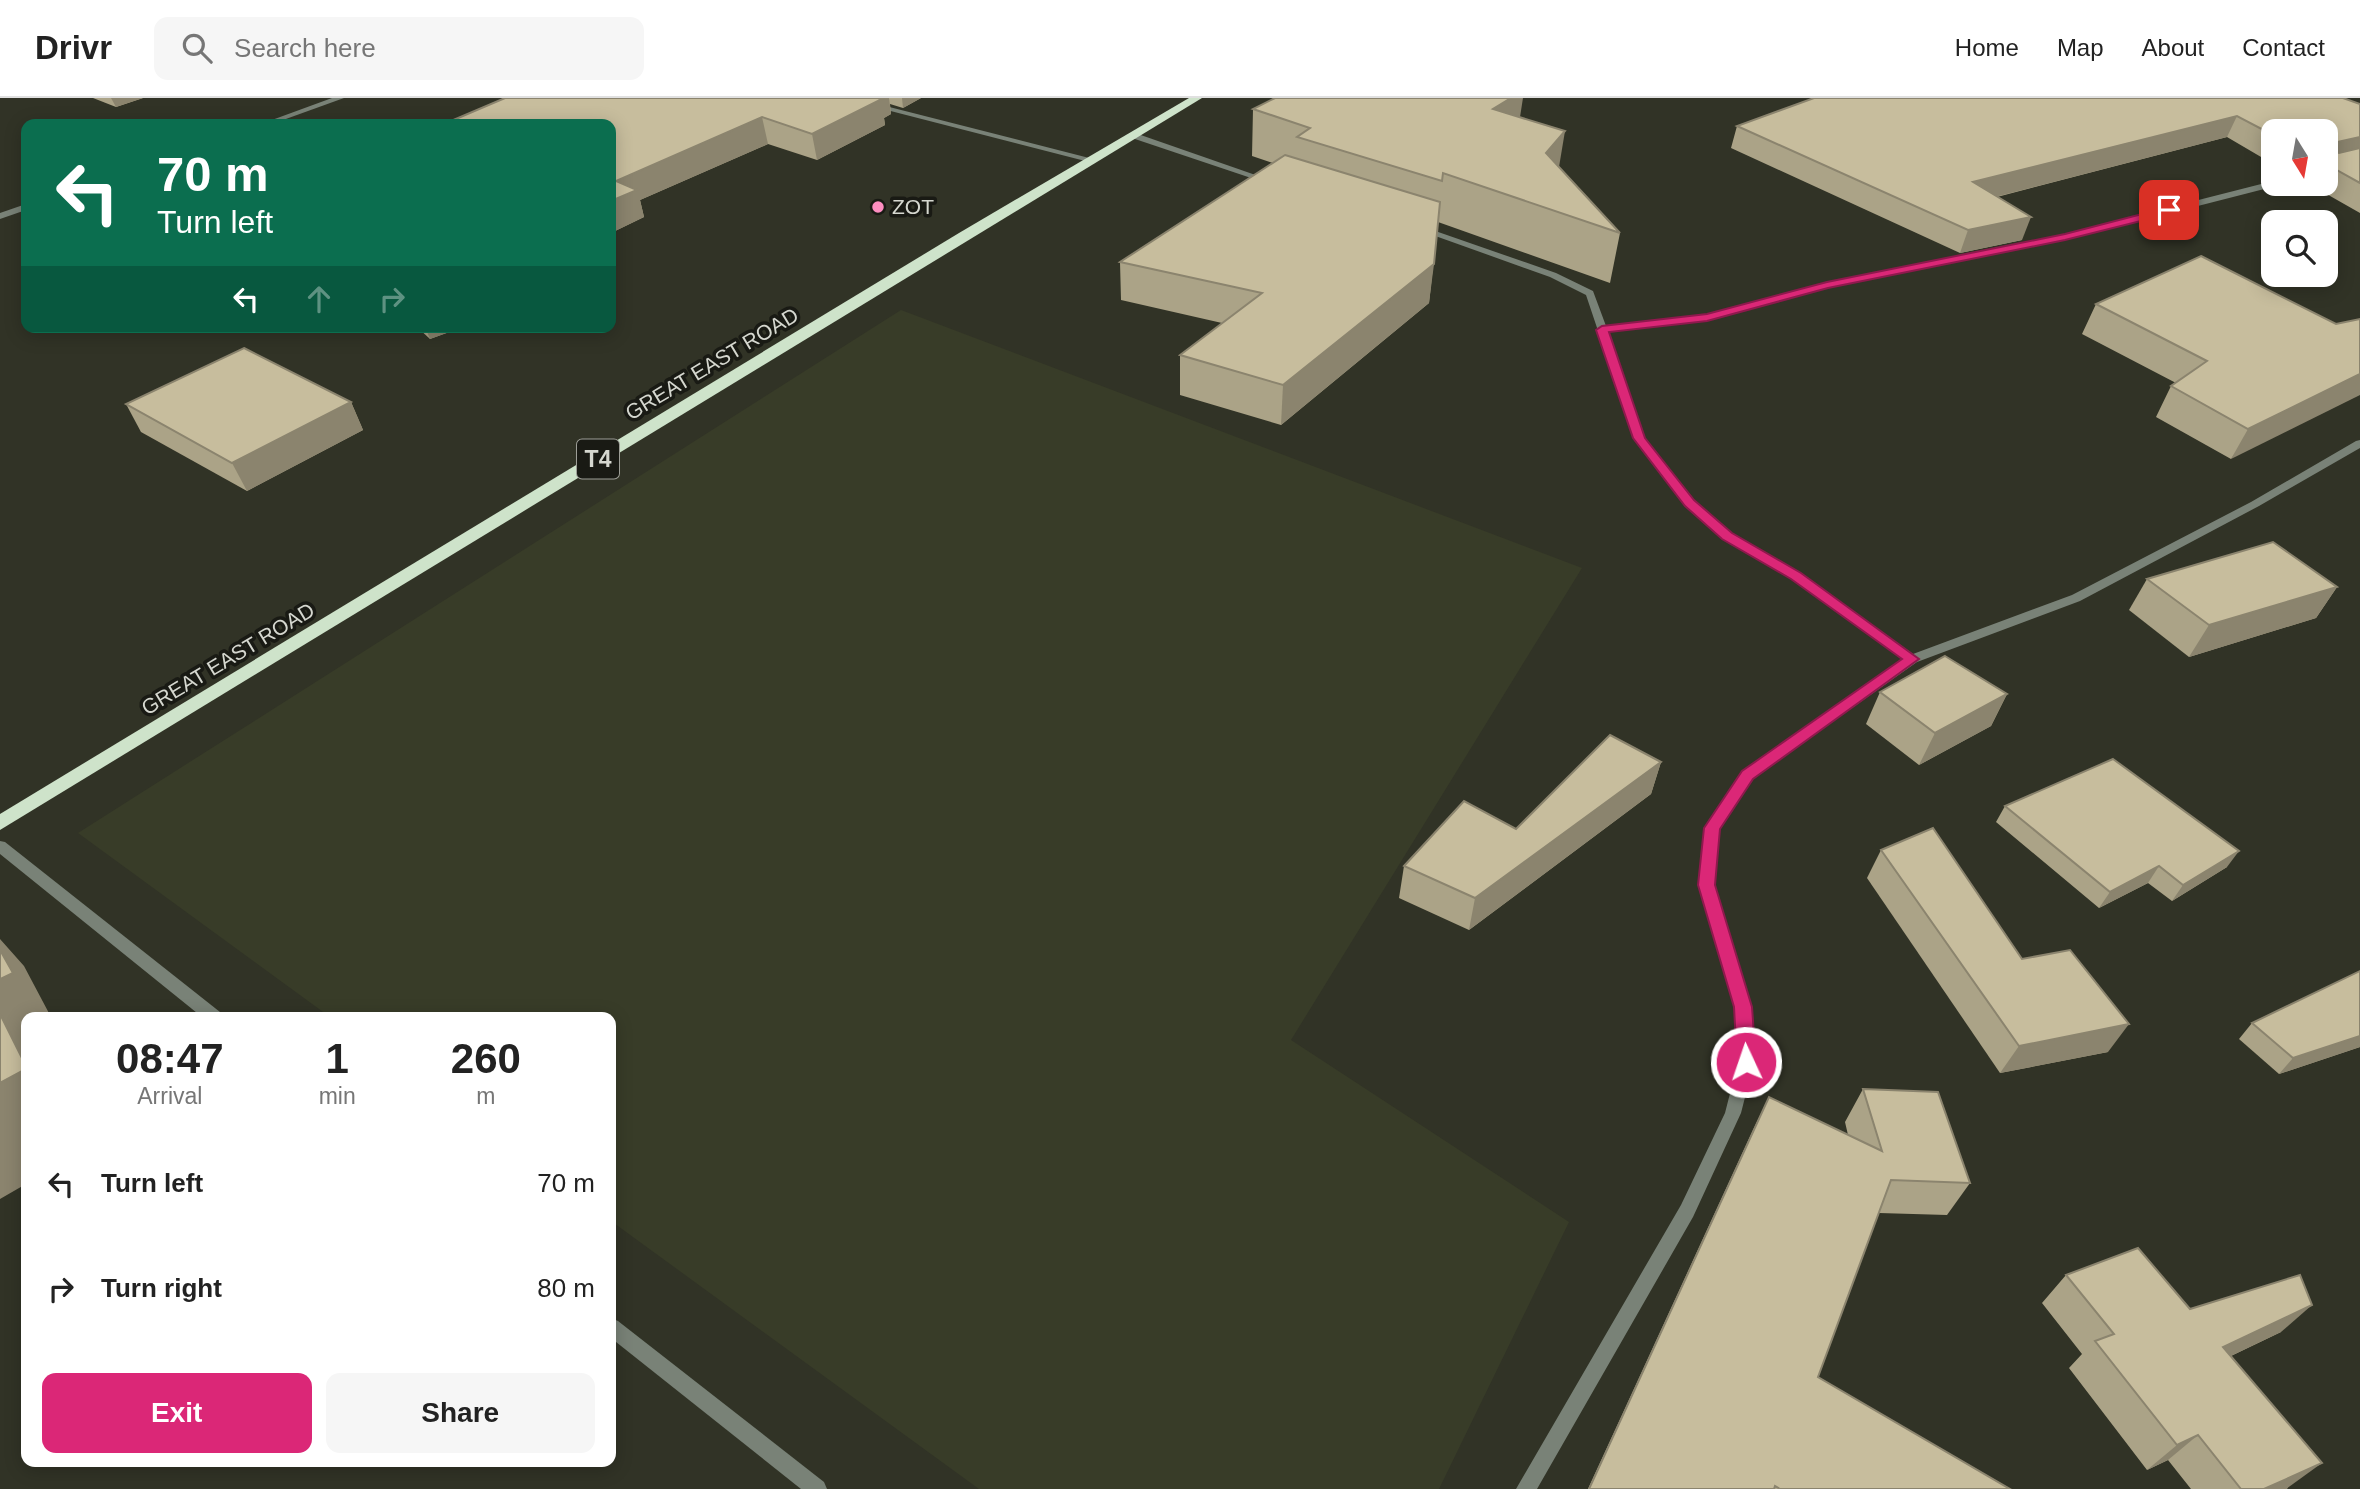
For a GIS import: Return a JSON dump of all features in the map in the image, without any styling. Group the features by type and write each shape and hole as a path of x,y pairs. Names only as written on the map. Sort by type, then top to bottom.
{"highway":[{"name":"GREAT EAST ROAD","path":"0,823 951,243 1197,98"}],"street":[{"path":"279,119 340,98"},
{"path":"844,98 1093,160"},
{"path":"1132,135 1274,183"},
{"path":"1602,330 1707,318 1827,285 2065,237 2261,187"},
{"path":"0,216 21,209"},
{"path":"1403,223 1553,275 1590,293 1639,438 1690,503 1727,536 1796,576 1912,659"},
{"path":"1526,1489 1687,1211 1733,1113 1746,1062 1743,1007 1707,885 1712,828 1748,775 1912,659 2076,598 2255,504 2360,443"},
{"path":"0,846 209,1012"},
{"path":"616,1331 817,1489"}],"shaded area":[{"path":"901,310 1582,568 1291,1040 1569,1222 1439,1489 979,1489 616,1225 616,1012 323,1012 78,833"}],"building":[{"path":"505,98 882,99 812,134 762,117 616,181 616,119 456,119"},
{"path":"1275,98 1511,98 1493,109 1565,131 1546,153 1620,233 1443,173 1442,181 1297,137 1310,128 1253,109"},
{"path":"1814,98 2343,98 2360,104 2360,137 2338,142 2338,119 2261,119 2261,129 2237,116 1973,182 2031,217 1968,230 1737,126"},
{"path":"2360,148 2360,183 2338,171 2338,152"},
{"path":"1285,155 1440,202 1434,264 1283,385 1180,355 1262,293 1120,262"},
{"path":"616,181 637,190 616,199"},
{"path":"2201,256 2336,324 2360,319 2360,374 2248,429 2171,386 2207,361 2096,304"},
{"path":"244,348 351,402 232,463 126,404"},
{"path":"2273,542 2337,587 2209,625 2147,579"},
{"path":"1945,656 2007,694 1935,733 1880,692"},
{"path":"1610,735 1661,762 1475,898 1404,866 1464,801 1516,829"},
{"path":"2113,759 2239,851 2183,885 2159,866 2110,892 2005,806"},
{"path":"1933,828 2022,959 2070,950 2129,1024 2019,1046 1881,850"},
{"path":"0,950 13,973 0,979"},
{"path":"2360,971 2360,1036 2293,1058 2252,1023"},
{"path":"0,1014 21,1056 21,1072 0,1083"},
{"path":"1863,1089 1938,1092 1970,1183 1891,1180 1818,1377 2010,1489 1780,1489 1775,1486 1774,1489 1589,1489 1769,1097 1882,1151"},
{"path":"2138,1248 2190,1309 2300,1275 2312,1305 2223,1347 2322,1463 2264,1489 2241,1489 2198,1435 2177,1445 2095,1341 2114,1334 2066,1275"}],"place":[{"name":"ZOT","path":"878,207"}],"route":[{"path":"1746,1062 1743,1007 1707,885 1712,828 1748,775 1912,659 1796,576 1727,536 1690,503 1639,438 1602,330 1707,318 1827,285 2065,237 2169,210"}]}
